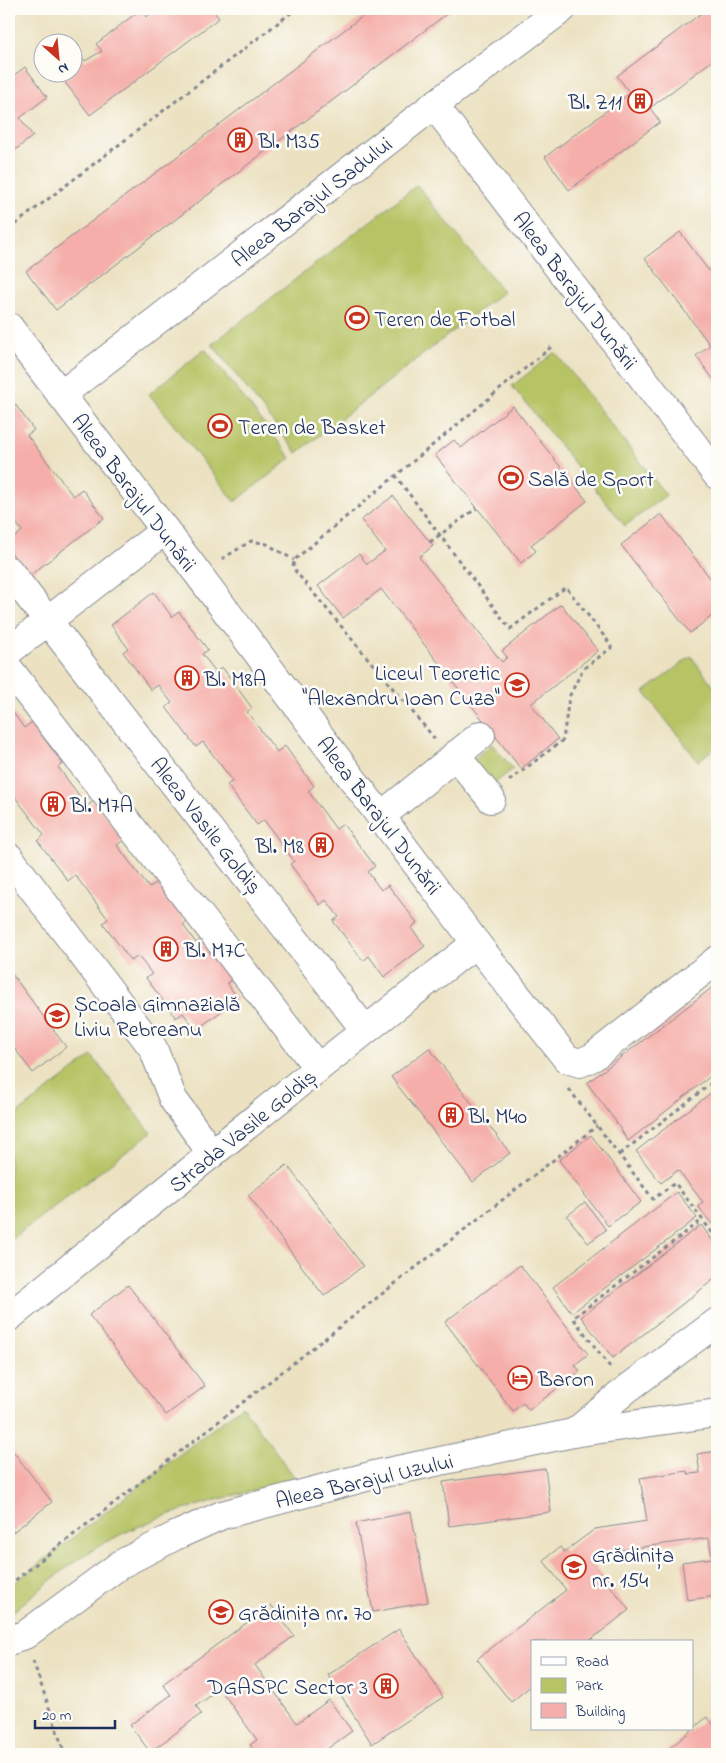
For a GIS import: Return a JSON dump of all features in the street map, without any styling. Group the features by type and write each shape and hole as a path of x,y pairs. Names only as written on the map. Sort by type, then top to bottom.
{"street":[{"name":"Aleea Barajul Sadului","path":"61,395 562,9"},
{"name":"Aleea Barajul Dunării","path":"434,106 717,474"},
{"name":"Aleea Barajul Dunării","path":"9,327 165,530 476,943 567,1059"},
{"path":"9,651 165,530"},
{"name":"Aleea Vasile Goldiș","path":"9,571 365,1030"},
{"path":"9,669 318,1068"},
{"path":"381,816 481,735"},
{"path":"453,757 490,798"},
{"path":"9,857 152,1048 173,1099 212,1154"},
{"name":"Strada Vasile Goldiș","path":"9,1317 476,943"},
{"path":"567,1059 580,1063 593,1057 717,960"},
{"name":"Aleea Barajul Uzului","path":"17,1638 121,1564 175,1536 222,1515 374,1475 574,1433 627,1389 717,1322"},
{"path":"574,1433 717,1413"}],"path":[{"path":"9,229 296,9"},
{"path":"453,757 292,567 294,560 551,347"},
{"path":"395,475 510,629 566,587 612,645 611,648 582,669 569,697 563,740 490,798"},
{"path":"430,542 477,508"},
{"path":"218,561 252,541 267,544 294,560"},
{"path":"567,1059 566,1085 653,1199 675,1184 717,1239"},
{"path":"620,1154 717,1079"},
{"path":"9,1585 597,1126"},
{"path":"627,1389 573,1318 702,1220"},
{"path":"17,1638 64,1754"}],"green space":[{"name":"Teren de Fotbal","path":"417,185 503,292 297,453 212,344"},
{"name":"Teren de Basket","path":"205,349 291,458 235,502 149,394"},
{"path":"555,352 666,495 625,526 512,386"},
{"path":"691,656 717,691 717,746 698,761 644,692"},
{"path":"492,744 513,769 487,789 467,765"},
{"path":"92,1056 151,1133 9,1241 9,1120"},
{"path":"242,1406 296,1479 187,1509 134,1529 85,1555 10,1614 9,1587"}],"building":[{"path":"158,9 212,9 219,18 90,115 65,82 82,82 82,58 85,61 102,51 96,44 140,10 146,17"},
{"name":"Bl. M35","path":"372,9 453,9 56,310 26,271"},
{"name":"Bl. Z11","path":"707,9 717,20 717,57 650,108 660,122 569,190 545,157 630,93 617,76"},
{"path":"25,67 32,77 32,82 36,82 47,97 20,118 33,136 9,155 9,79"},
{"path":"680,232 717,282 717,384 696,356 710,345 645,258"},
{"path":"9,396 34,430 27,435 73,496 82,489 104,518 29,576 9,550 9,542 22,531 9,513"},
{"name":"Sală de Sport","path":"513,406 587,501 531,545 536,551 521,563 435,455 454,440 461,448"},
{"path":"393,496 433,546 419,557 502,662 507,657 502,651 561,604 598,651 531,704 558,739 521,769 381,589 343,618 318,586 359,554 367,564 385,551 361,520"},
{"path":"661,514 717,587 717,612 690,633 621,545"},
{"path":"154,592 172,617 179,612 208,650 202,654 216,672 222,667 252,708 247,712 277,752 285,746 314,786 308,791 336,829 343,824 375,866 368,872 381,890 388,885 417,923 411,928 425,946 384,977 369,956 363,961 333,921 339,917 326,900 320,905 290,864 294,861 264,820 257,825 227,785 233,781 203,742 196,747 166,707 172,703 158,685 151,690 123,652 128,648 111,625"},
{"path":"9,707 24,728 32,722 63,764 58,767 87,806 94,801 124,840 117,845 149,888 157,882 187,922 183,925 196,943 202,938 233,979 227,983 238,999 196,1030 183,1013 176,1018 146,978 152,974 138,956 131,961 103,923 108,919 75,875 68,881 38,841 44,835 15,797 9,802"},
{"path":"9,970 66,1047 33,1073 9,1041"},
{"path":"713,987 717,993 717,1071 628,1141 587,1083"},
{"name":"Bl. M40","path":"429,1048 510,1153 473,1182 391,1077"},
{"path":"717,1088 717,1231 698,1206 703,1202 678,1170 661,1183 636,1151"},
{"path":"591,1135 641,1202 608,1226 559,1160"},
{"path":"287,1165 363,1266 324,1296 248,1195"},
{"path":"677,1192 697,1218 572,1313 553,1287"},
{"path":"585,1202 606,1230 588,1243 567,1216"},
{"path":"701,1225 717,1246 717,1277 613,1358 581,1317"},
{"path":"520,1265 588,1354 575,1365 580,1371 529,1410 523,1403 513,1411 445,1322"},
{"path":"128,1285 205,1386 166,1415 89,1315"},
{"path":"9,1446 52,1502 13,1532 9,1526"},
{"path":"717,1451 717,1596 687,1600 682,1562 712,1558 709,1538 605,1552 592,1562 629,1610 591,1640 531,1640 531,1686 511,1702 477,1659 566,1590 543,1560 560,1547 564,1552 595,1529 647,1521 640,1478 687,1471 688,1474 700,1473 697,1454"},
{"path":"545,1468 551,1512 449,1526 443,1482"},
{"path":"411,1512 428,1602 373,1612 356,1523"},
{"path":"271,1605 294,1636 255,1665 297,1723 329,1700 352,1731 320,1754 257,1754 250,1745 257,1740 220,1689 196,1706 201,1714 150,1752 130,1725 171,1695 163,1684"},
{"name":"DGASPC Sector 3","path":"399,1629 443,1697 372,1744 328,1675"},
{"path":"707,1717 714,1725 717,1723 717,1754 663,1754 692,1730 694,1730"}],"place":[{"name":"Bl. Z11","path":"640,101"},
{"name":"Bl. M35","path":"240,140"},
{"name":"Teren de Fotbal","path":"357,318"},
{"name":"Teren de Basket","path":"220,426"},
{"name":"Sală de Sport","path":"511,478"},
{"name":"Bl. M8A","path":"187,678"},
{"name":"Liceul Teoretic \"Alexandru Ioan Cuza\"","path":"517,685"},
{"name":"Bl. M7A","path":"53,804"},
{"name":"Bl. M8","path":"321,845"},
{"name":"Bl. M7C","path":"166,949"},
{"name":"Școala Gimnazială Liviu Rebreanu","path":"57,1016"},
{"name":"Bl. M40","path":"451,1115"},
{"name":"Baron","path":"520,1378"},
{"name":"Grădinița nr. 154","path":"574,1567"},
{"name":"Grădinița nr. 70","path":"221,1612"},
{"name":"DGASPC Sector 3","path":"386,1686"}]}
